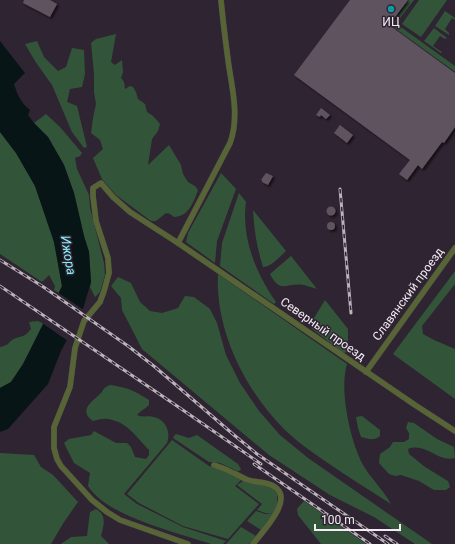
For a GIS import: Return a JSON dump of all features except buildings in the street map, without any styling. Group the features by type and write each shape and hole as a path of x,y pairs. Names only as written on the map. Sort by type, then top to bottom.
{"street":[{"path":"178,243 230,143 234,128 235,119 232,89 221,0"},
{"name":"Северный проезд","path":"188,544 120,520 107,512 92,500 61,466 54,448 54,427 70,387 75,348 84,321 100,302 109,273 108,258 96,222 93,196 93,188 101,183 113,197 130,212 455,431"},
{"name":"Славянский проезд","path":"366,372 455,248"},
{"path":"214,465 248,480 266,483 275,487 279,492 281,499 280,508 253,544"}],"green space":[{"path":"409,0 414,0 397,22 393,23"},
{"path":"419,0 447,0 421,37 402,24"},
{"path":"445,11 455,18 455,20 452,18 445,29 449,35 435,26"},
{"path":"398,25 455,66 455,72 393,27"},
{"path":"434,28 447,38 445,39 440,36 433,46 442,52 441,53 424,41"},
{"path":"116,34 111,62 115,65 122,60 123,72 121,78 124,82 125,89 130,86 133,87 138,99 145,104 147,112 160,124 158,131 152,139 148,165 169,145 181,165 183,174 188,182 195,186 198,190 190,208 187,212 179,216 174,217 166,213 156,221 151,221 116,195 102,179 93,158 103,149 100,140 91,133 96,104 91,43 96,39"},
{"path":"37,41 44,57 58,71 66,67 72,48 84,50 85,74 82,87 70,89 67,102 77,106 87,147 84,148 72,132 52,85 25,44"},
{"path":"46,114 60,127 82,153 80,156 75,158 77,169 89,195 90,208 104,263 105,275 100,292 95,297 90,287 89,252 74,193 64,165 48,137 34,123"},
{"path":"0,132 16,153 35,186 54,242 62,286 59,293 54,290 55,286 49,275 42,282 0,254"},
{"path":"221,173 236,189 217,241 215,263 186,242 188,233"},
{"path":"239,193 246,202 246,228 252,255 262,279 276,302 274,304 220,266 222,243"},
{"path":"253,210 286,251 273,263 263,267 255,232"},
{"path":"291,256 317,289 304,285 281,286 277,284 270,274"},
{"path":"455,271 455,284 422,326 423,334 455,349 455,399 393,354"},
{"path":"218,274 347,364 344,387 345,400 353,441 365,468 391,504 297,441 284,429 257,396 245,378 227,337 218,295"},
{"path":"118,277 131,283 140,302 150,311 162,313 178,308 185,296 194,297 210,309 217,323 226,355 240,383 259,411 280,435 308,458 432,544 415,544 374,517 330,495 269,455 142,349 122,310 121,298 111,286"},
{"path":"325,300 348,329 348,352 343,353 311,328 311,323"},
{"path":"38,321 44,324 23,364 11,382 0,388 0,347 27,334 31,329 29,322"},
{"path":"110,385 131,390 149,400 149,405 137,415 152,416 162,421 168,431 167,443 124,494 137,504 183,527 226,541 223,544 211,544 162,529 126,515 98,497 88,486 90,473 74,463 64,443 69,439 91,435 94,431 116,443 127,443 131,447 135,457 146,459 149,455 149,450 136,435 121,423 108,419 93,421 87,414 86,411 89,404 104,388"},
{"path":"362,416 380,430 380,436 378,438 369,439 361,437 356,417"},
{"path":"408,422 414,423 437,439 454,447 455,458 449,459 437,456 421,448 408,449 409,454 425,467 448,481 450,487 446,490 434,490 419,481 401,475 395,476 389,474 379,463 380,454 390,447 393,442 404,442 409,439 409,433 406,428"},
{"path":"176,434 189,438 197,435 238,464 241,469 237,471 220,463 209,462 173,438"},
{"path":"172,440 209,466 230,473 241,480 235,486 259,504 228,539 183,526 139,503 127,494"},
{"path":"0,453 34,455 41,467 53,475 78,502 51,544 0,544"},
{"path":"243,481 271,487 277,492 277,507 273,514 257,510 262,504 237,485"},
{"path":"304,501 366,544 321,544 298,515 297,509"},
{"path":"96,509 102,514 104,521 101,536 109,544 61,544 71,537 87,536 90,512"},
{"path":"256,511 265,514 273,514 261,530 247,521"},
{"path":"241,527 256,536 249,544 226,544"}],"water":[{"name":"Ижора","path":"0,41 25,73 14,84 20,98 30,110 28,115 48,137 64,165 74,193 89,252 91,282 83,309 61,351 48,384 8,429 0,432 0,388 11,382 23,364 62,286 54,242 35,186 16,153 0,132"}],"pier":[{"path":"57,292 84,310 68,341 42,323"}],"railway":[{"path":"340,189 351,313"},
{"path":"0,260 42,286 128,346 155,367 257,454 388,544"},
{"path":"0,286 261,464"},
{"path":"254,464 370,544"},
{"path":"385,536 397,544"}],"place":[{"name":"ИЦ","path":"391,9"}]}
